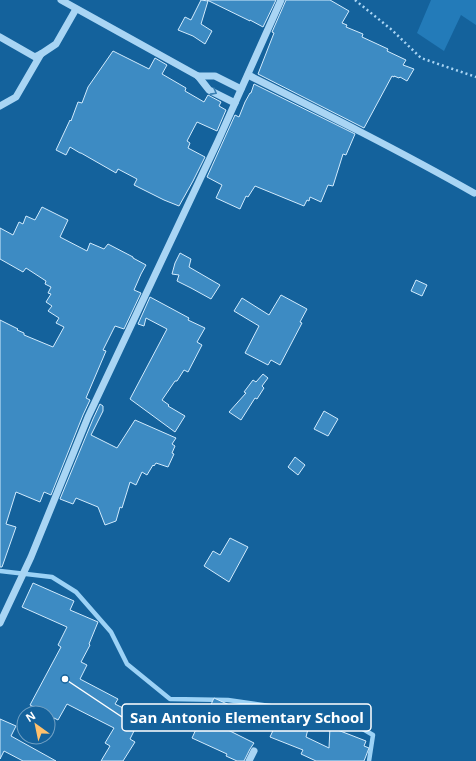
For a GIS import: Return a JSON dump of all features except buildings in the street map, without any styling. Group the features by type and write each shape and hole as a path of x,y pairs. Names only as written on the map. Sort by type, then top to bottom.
{"street":[{"path":"61,0 198,76 210,90 235,103"},
{"path":"0,623 31,557 88,417 215,148 281,0"},
{"path":"0,37 35,57 56,44 76,9"},
{"path":"0,106 16,97 41,54"},
{"path":"248,75 354,128 474,193"},
{"path":"198,76 215,76 241,89"},
{"path":"249,761 254,751"}],"path":[{"path":"355,0 392,30 421,58 476,77"}],"shaded area":[{"path":"431,0 476,0 476,25 461,15 444,51 417,33"}],"waterway":[{"path":"0,571 52,577 76,592 111,632 127,664 170,699 228,700 341,716 373,735 369,761"}],"place":[{"name":"San Antonio Elementary School","path":"65,679"}]}
